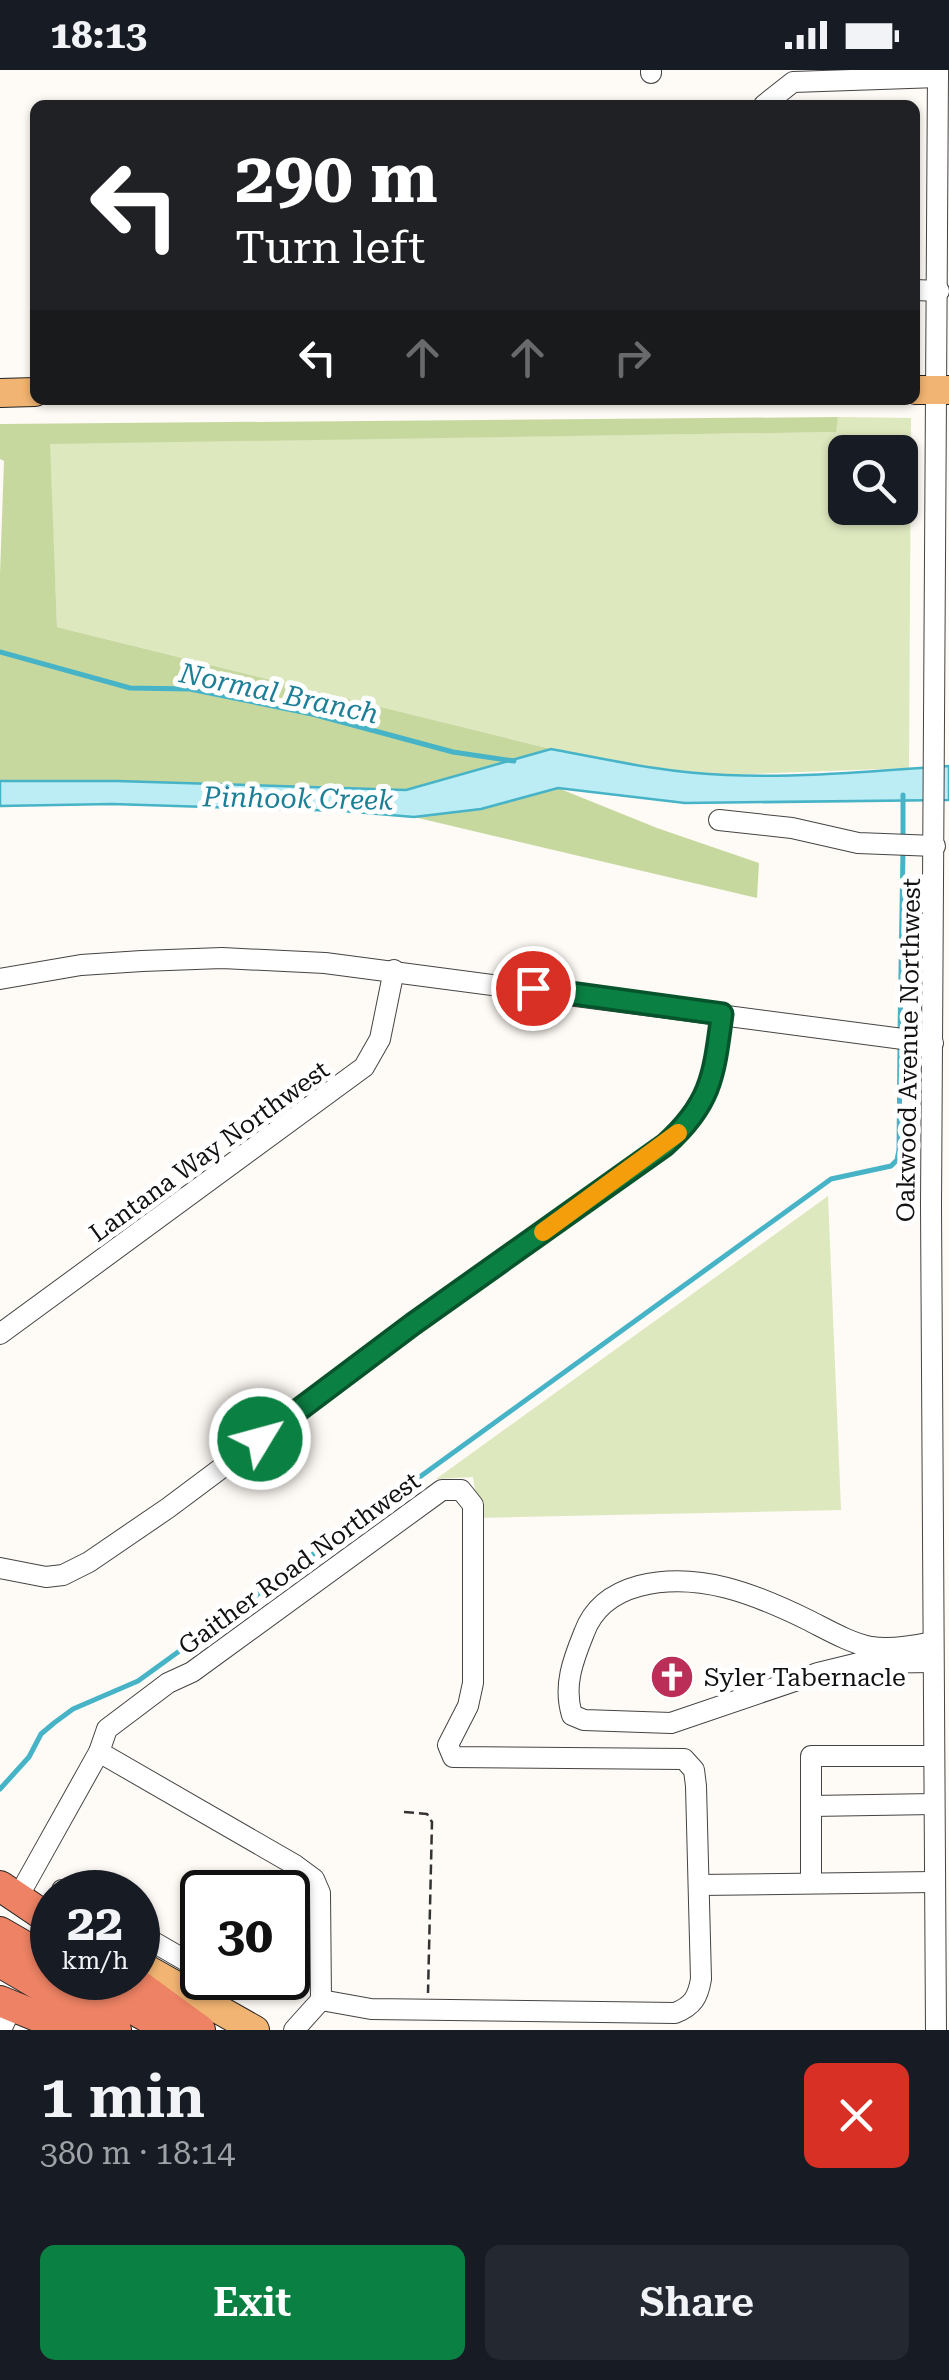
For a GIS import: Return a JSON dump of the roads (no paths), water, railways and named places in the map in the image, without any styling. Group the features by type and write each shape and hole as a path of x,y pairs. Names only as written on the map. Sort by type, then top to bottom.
{"highway":[{"path":"0,1932 30,1949"},
{"path":"0,1962 116,2030"},
{"path":"118,2000 170,2030"},
{"path":"159,2000 200,2030"},
{"path":"21,2020 71,2030"}],"main road":[{"path":"0,393 30,392"},
{"path":"224,2000 256,2030"}],"street":[{"path":"770,100 793,82 938,74"},
{"name":"Oakwood Avenue Northwest","path":"936,2030 934,1882 939,1818 932,1652 941,1614 932,1575 941,1411 932,1304 940,1206 941,1125 933,1043 941,1001 942,895 936,846 936,763 943,741 943,574 934,390 944,178 938,74"},
{"path":"920,291 939,297"},
{"path":"920,302 939,297"},
{"path":"920,343 939,343"},
{"path":"719,820 758,822 858,843 936,846"},
{"path":"0,979 81,965 222,958 326,963 933,1043"},
{"name":"Lantana Way Northwest","path":"3,1327 364,1067 380,1039 394,970"},
{"path":"0,1568 46,1577 63,1575 89,1562 665,1145 706,1098 722,1014"},
{"path":"932,1304 949,1366"},
{"path":"932,1575 949,1484"},
{"name":"Gaither Road Northwest","path":"52,1870 107,1729 442,1490 461,1490 473,1504 473,1683 468,1706 448,1745 453,1758 684,1759 694,1770 696,1786 702,1979 698,1994 688,2008 660,2014 371,2009 321,2000"},
{"path":"693,1580 723,1587 872,1647 932,1652 859,1663 818,1674 671,1723 584,1720 572,1714 568,1701 570,1669 589,1619 603,1603 626,1589 656,1582 693,1580"},
{"path":"99,1752 296,1864 314,1879 320,1894 321,2000 294,2030"},
{"path":"811,1883 811,1756 934,1756"},
{"path":"811,1806 939,1818"},
{"path":"698,1886 934,1882"}],"water":[{"name":"Pinhook Creek","path":"551,749 660,769 726,775 810,775 949,766 949,800 685,803 558,788 481,809 414,817 112,804 0,806 0,781 406,790"}],"waterway":[{"name":"Normal Branch","path":"0,652 130,688 190,689 312,714 453,752 514,761"},
{"path":"903,795 903,839"},
{"path":"900,1034 903,850"},
{"path":"0,1789 29,1757 41,1734 73,1709 138,1681 831,1179 891,1166 899,1150 900,1045"}],"place":[{"name":"Syler Tabernacle","path":"672,1677"}]}
